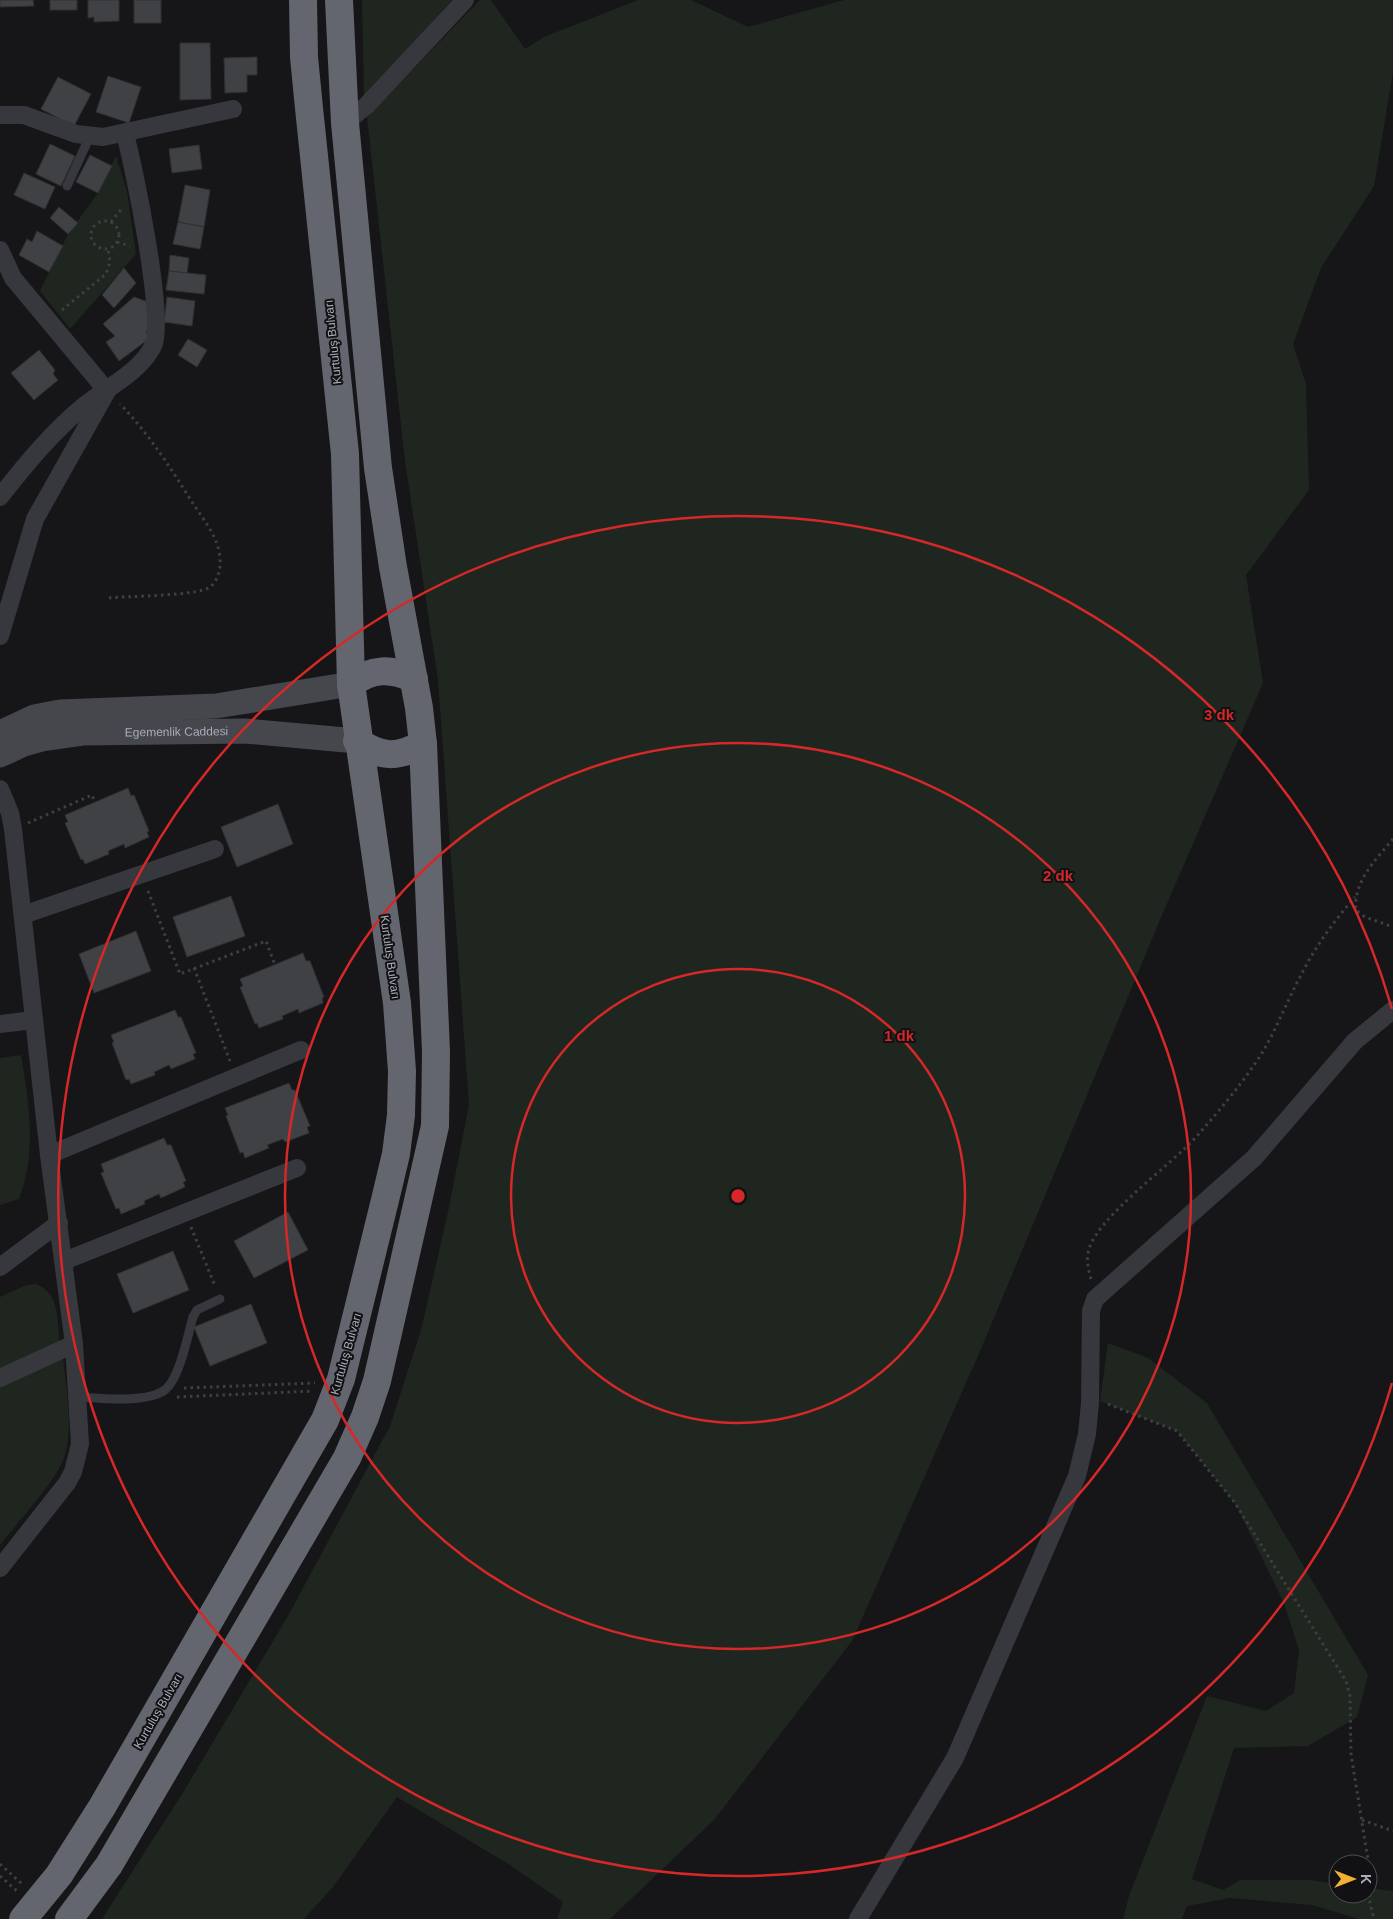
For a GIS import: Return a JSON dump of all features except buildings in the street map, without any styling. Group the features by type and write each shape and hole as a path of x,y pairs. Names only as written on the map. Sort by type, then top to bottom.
{"highway":[{"name":"Kurtuluş Bulvarı","path":"303,0 304,57 345,454 350,684"},
{"path":"69,1919 108,1865 321,1506 347,1458 365,1417 377,1381 436,1126 436,1052 423,744 414,679 393,567 378,468 344,123 339,0"},
{"path":"414,679 398,671 386,670 362,676 350,684 358,741 371,750 398,755 423,744"},
{"name":"Kurtuluş Bulvarı","path":"21,1906 59,1875 102,1807 304,1459 325,1420 341,1379 396,1154 402,1071 397,1003 358,741"}],"main road":[{"name":"Egemenlik Caddesi","path":"0,733 34,717 52,713 216,706 350,684"},
{"name":"Egemenlik Caddesi","path":"0,755 24,744 42,739 84,733 245,731 358,741"}],"street":[{"path":"344,123 367,105 466,0"},
{"path":"0,115 24,115 61,130 103,137 125,134 232,109"},
{"path":"0,497 67,422 86,405 107,391 148,355 157,337 153,291 139,198 125,134"},
{"path":"0,250 7,281 49,321 107,391"},
{"path":"0,636 36,519 107,391"},
{"path":"0,789 10,814 13,830 49,1155 74,1344 80,1444 73,1472 67,1483 0,1568"},
{"path":"23,915 215,849"},
{"path":"858,1919 955,1758 1077,1476 1087,1434 1090,1395 1091,1311 1095,1299 1254,1158 1355,1041 1393,1010"},
{"path":"0,1024 34,1020"},
{"path":"49,1155 301,1050"},
{"path":"64,1261 297,1168"},
{"path":"4,1257 59,1223"},
{"path":"0,1378 74,1344"}],"lane":[{"path":"67,186 90,136"},
{"path":"78,1397 124,1399 156,1394 166,1389 174,1378 192,1317 197,1310 220,1299"}],"path":[{"path":"102,221 115,224 119,233 117,242 108,248 97,246 92,239 94,226 102,221"},
{"path":"49,321 102,280 110,267 108,248"},
{"path":"107,391 153,440 217,544 220,566 217,578 209,588 182,593 109,598"},
{"path":"13,830 92,795 95,802"},
{"path":"1095,1299 1088,1265 1089,1250 1095,1237 1112,1217 1195,1138 1228,1099 1261,1054 1286,1011 1300,976 1323,938 1355,897 1370,867 1393,839"},
{"path":"141,874 180,974 266,941 275,965"},
{"path":"1355,897 1356,910 1365,917 1393,927"},
{"path":"194,968 237,1077"},
{"path":"186,1213 220,1299"},
{"path":"166,1389 318,1383"},
{"path":"172,1397 316,1391"},
{"path":"1090,1395 1177,1431 1235,1503 1346,1680 1350,1696 1351,1754 1374,1919"},
{"path":"1361,1820 1393,1831"},
{"path":"0,1864 25,1888"},
{"path":"0,1876 21,1906"}],"shaded area":[{"path":"362,0 452,0 364,97"},
{"path":"480,0 491,0 525,49 544,37 638,0 691,0 748,27 844,0 1393,0 1393,72 1374,186 1321,268 1293,344 1306,384 1309,490 1246,575 1263,683 1165,908 981,1349 852,1641 714,1820 610,1919 557,1919 563,1902 510,1865 397,1797 333,1887 304,1919 102,1919 184,1791 288,1616 390,1426 421,1330 448,1212 469,1105 438,680 405,461 367,117"},
{"path":"116,156 127,191 136,254 70,329 40,291 68,234 98,193"},
{"path":"21,1055 29,1109 30,1146 28,1164 25,1182 19,1199 0,1205 0,1058"},
{"path":"36,1284 44,1288 53,1301 56,1309 60,1343 0,1370 0,1297 24,1286"},
{"path":"1108,1343 1148,1358 1207,1403 1368,1675 1357,1717 1308,1746 1234,1748 1192,1879 1223,1890 1240,1880 1310,1880 1328,1883 1328,1904 1378,1904 1378,1889 1393,1891 1393,1919 1359,1919 1312,1905 1230,1898 1187,1906 1182,1919 1123,1919 1129,1896 1207,1696 1266,1711 1294,1693 1299,1650 1284,1603 1235,1503 1177,1431 1100,1401"},
{"path":"63,1358 69,1421 64,1458 53,1478 0,1545 0,1386"}]}
